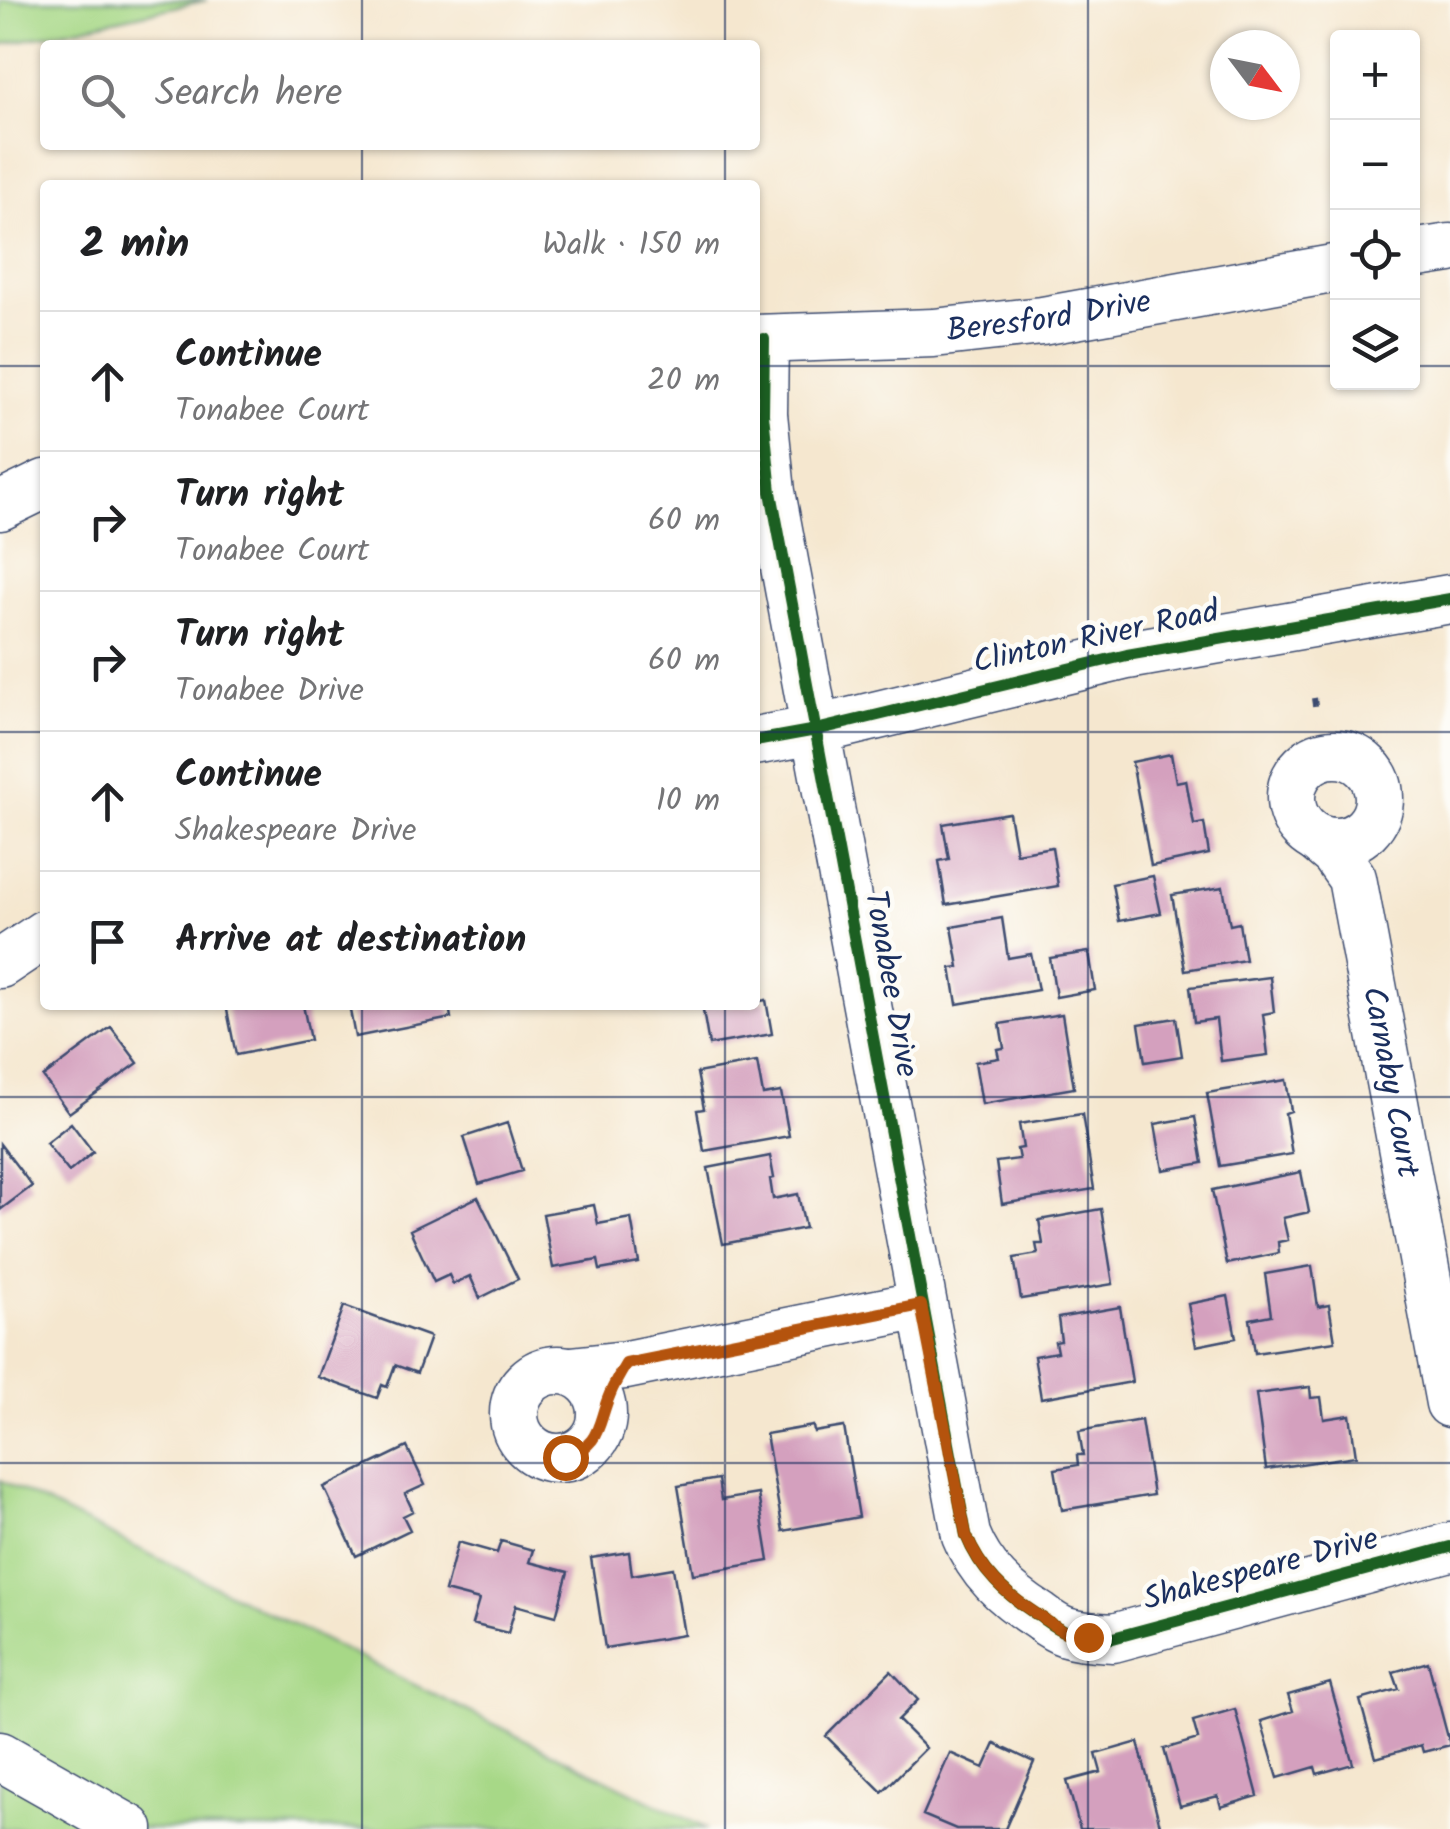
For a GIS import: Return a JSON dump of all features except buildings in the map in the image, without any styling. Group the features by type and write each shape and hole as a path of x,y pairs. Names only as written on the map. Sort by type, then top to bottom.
{"street":[{"path":"1420,253 1450,248"},
{"name":"Beresford Drive","path":"760,339 934,333 1042,320 1330,269"},
{"name":"Tonabee Drive","path":"760,354 771,492 966,1535 974,1556 990,1576 1032,1611"},
{"path":"0,506 40,486"},
{"name":"Clinton River Road","path":"760,740 1127,656 1450,599"},
{"name":"Carnaby Court","path":"1352,878 1335,854 1304,828 1291,802 1292,788 1307,764 1334,754 1348,755 1360,762 1378,784 1376,813 1358,850 1352,878 1450,1403"},
{"path":"1316,838 1344,841 1369,826"},
{"path":"0,964 40,937"},
{"path":"626,1364 610,1392 590,1444 578,1453 551,1457 526,1444 514,1418 516,1404 530,1380 543,1372 626,1364 921,1305"},
{"path":"572,1371 595,1389 602,1417"},
{"name":"Shakespeare Drive","path":"1032,1611 1062,1631 1114,1638 1450,1547"},
{"path":"0,1756 129,1829"}],"path":[{"path":"1314,698 1316,712"}],"green space":[{"path":"0,0 207,0 0,45"},
{"path":"0,1480 56,1508 707,1829 0,1829"}],"cycle path":[{"path":"764,339 763,414 771,492 966,1535 972,1548 1005,1591 1052,1625 1078,1635 1113,1638 1450,1547"},
{"path":"760,740 1127,655 1450,599"}],"route":[{"path":"565,1457 590,1444 610,1392 626,1364 921,1305 966,1535 974,1556 1011,1596 1032,1611 1062,1631 1088,1637"}]}
